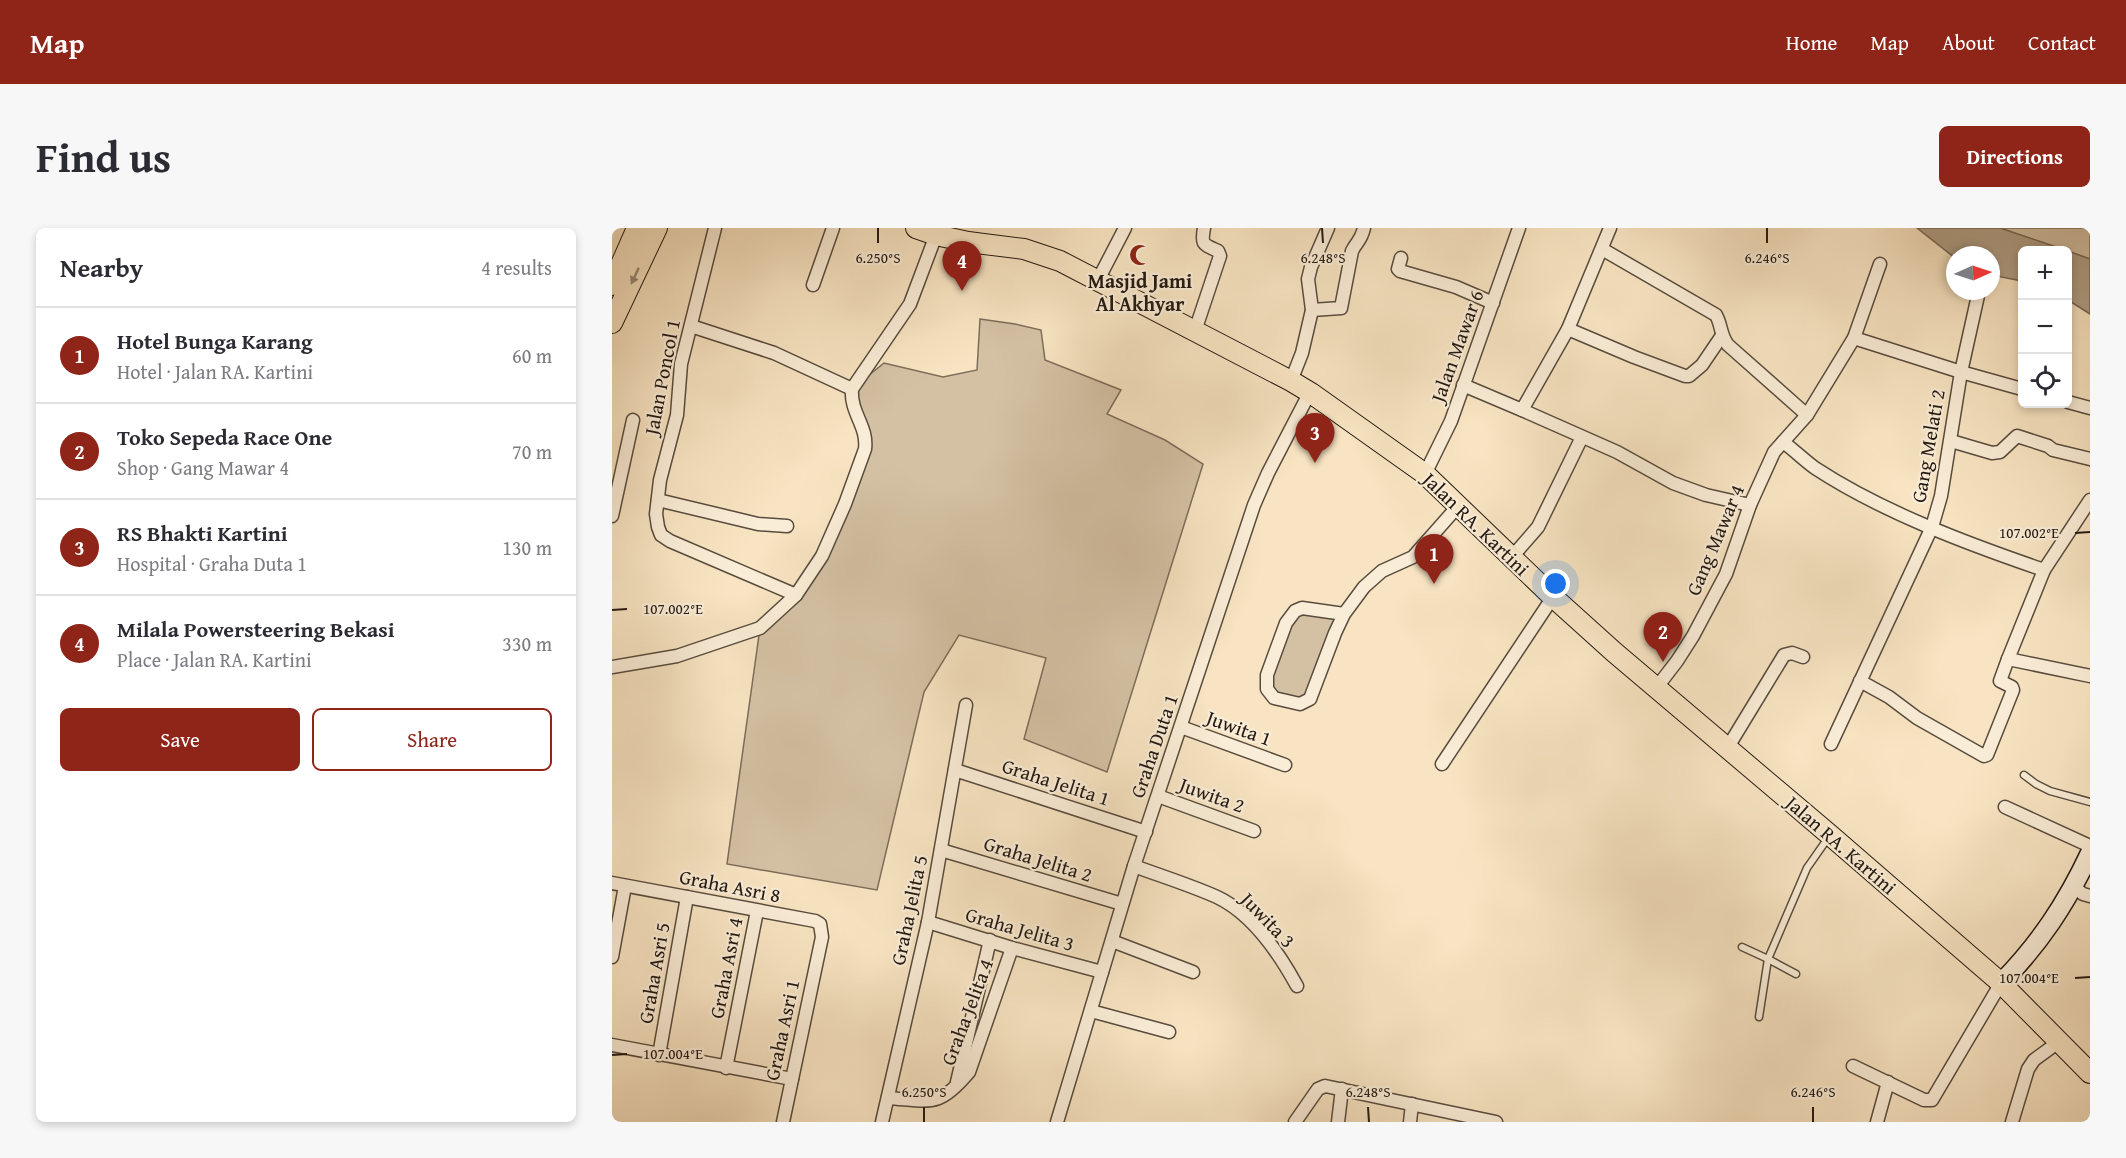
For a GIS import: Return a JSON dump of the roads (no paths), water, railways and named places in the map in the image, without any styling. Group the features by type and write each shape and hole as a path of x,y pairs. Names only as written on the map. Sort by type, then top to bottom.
{"main road":[{"path":"612,285 637,228"},
{"path":"612,323 657,228"},
{"name":"Jalan RA. Kartini","path":"916,228 936,235 968,239 993,247 1024,249 1060,261 1310,392 1425,474 1614,652 1659,685 2001,983 2090,1073"}],"street":[{"name":"Jalan Poncol 1","path":"715,228 681,364 677,415 660,480 656,514 661,535 670,541 796,595"},
{"path":"813,285 833,228"},
{"path":"1098,280 1125,228"},
{"path":"1195,331 1220,256 1218,251 1204,244 1204,228"},
{"path":"1291,381 1302,353 1312,310 1308,279 1328,228"},
{"path":"1312,310 1341,308 1352,251 1361,239 1364,228"},
{"name":"Jalan Mawar 6","path":"1425,474 1451,420 1519,228"},
{"path":"1522,410 1568,328 1610,228"},
{"path":"612,667 677,656 760,628 796,595 822,556 845,504 865,449 866,439 851,402 852,389 910,304 936,235"},
{"path":"1602,249 1716,315 1720,322 1721,337 1728,345 1807,416"},
{"path":"1401,258 1398,269 1400,271 1456,287 1493,303"},
{"name":"Gang Mawar 4","path":"1659,685 1693,636 1726,574 1750,505 1774,452 1807,416 1854,338 1880,264"},
{"name":"Gang Melati 2","path":"1831,744 1932,527 1941,496 1960,372 1977,300"},
{"path":"691,326 774,353 852,389"},
{"path":"1568,328 1685,376 1689,376 1702,365 1721,337"},
{"path":"1854,338 2018,388"},
{"path":"1463,385 1617,452 1673,483 1707,495 1750,505"},
{"name":"Graha Duta 1","path":"1061,1120 1122,904 1254,505 1310,392"},
{"path":"2072,403 2090,408"},
{"path":"612,516 633,420"},
{"path":"1951,441 1992,453 2000,452 2018,436 2048,446 2053,450 2090,459"},
{"path":"1512,557 1538,527 1582,437"},
{"path":"1783,442 1830,477 1902,514 2002,556 2044,570"},
{"path":"658,500 758,524 787,526"},
{"path":"1860,681 1889,697 1917,718 1984,756 1987,755 2013,690 2012,687 2000,681 2008,659 2044,570 2090,500"},
{"path":"1344,614 1302,608 1295,611 1286,623 1267,675 1267,689 1274,698 1300,704 1310,699 1344,614 1364,587 1383,571 1413,558 1459,505"},
{"path":"1442,764 1553,597"},
{"path":"1728,747 1784,655 1792,653 1803,657"},
{"path":"2008,659 2090,676"},
{"name":"Graha Jelita 5","path":"882,1122 928,922 966,705"},
{"name":"Juwita 1","path":"1181,727 1285,765"},
{"name":"Graha Jelita 1","path":"955,770 1146,832"},
{"name":"Juwita 2","path":"1158,796 1254,831"},
{"path":"2005,807 2090,846"},
{"name":"Graha Jelita 2","path":"941,850 1122,904"},
{"path":"1853,1066 1924,1100 1932,1100 2001,983 2082,891 2090,853"},
{"name":"Juwita 3","path":"1134,866 1219,898 1241,913 1272,947 1297,986"},
{"name":"Graha Asri 8","path":"612,883 815,921 820,924 822,931 820,945"},
{"path":"612,957 626,886"},
{"name":"Graha Asri 5","path":"659,1055 687,897"},
{"name":"Graha Asri 4","path":"726,1068 758,911"},
{"name":"Graha Jelita 3","path":"928,922 1102,972"},
{"path":"956,1088 990,940"},
{"path":"1112,941 1193,972"},
{"name":"Graha Asri 1","path":"783,1122 820,945"},
{"name":"Graha Jelita 4","path":"888,1098 930,1101 945,1097 956,1088 969,1072 1012,948"},
{"path":"1091,1011 1169,1032"},
{"path":"2012,1122 2028,1069 2034,1060 2060,1041"},
{"path":"612,1045 792,1080"},
{"path":"1877,1122 1888,1082"},
{"path":"1295,1122 1318,1089 1325,1086 1412,1104 1473,1120 1496,1122"},
{"path":"1338,1122 1342,1089"},
{"path":"1410,1122 1412,1104"}],"lane":[{"path":"2024,775 2050,791 2090,802"},
{"path":"1759,1017 1768,959 1807,868 1830,835"},
{"path":"1742,946 1797,974"}],"place":[{"name":"Masjid Jami Al Akhyar","path":"1140,255"},
{"name":"Milala Powersteering Bekasi","path":"962,291"},
{"name":"RS Bhakti Kartini","path":"1315,463"},
{"name":"Hotel Bunga Karang","path":"1434,584"},
{"name":"Toko Sepeda Race One","path":"1663,662"}]}
